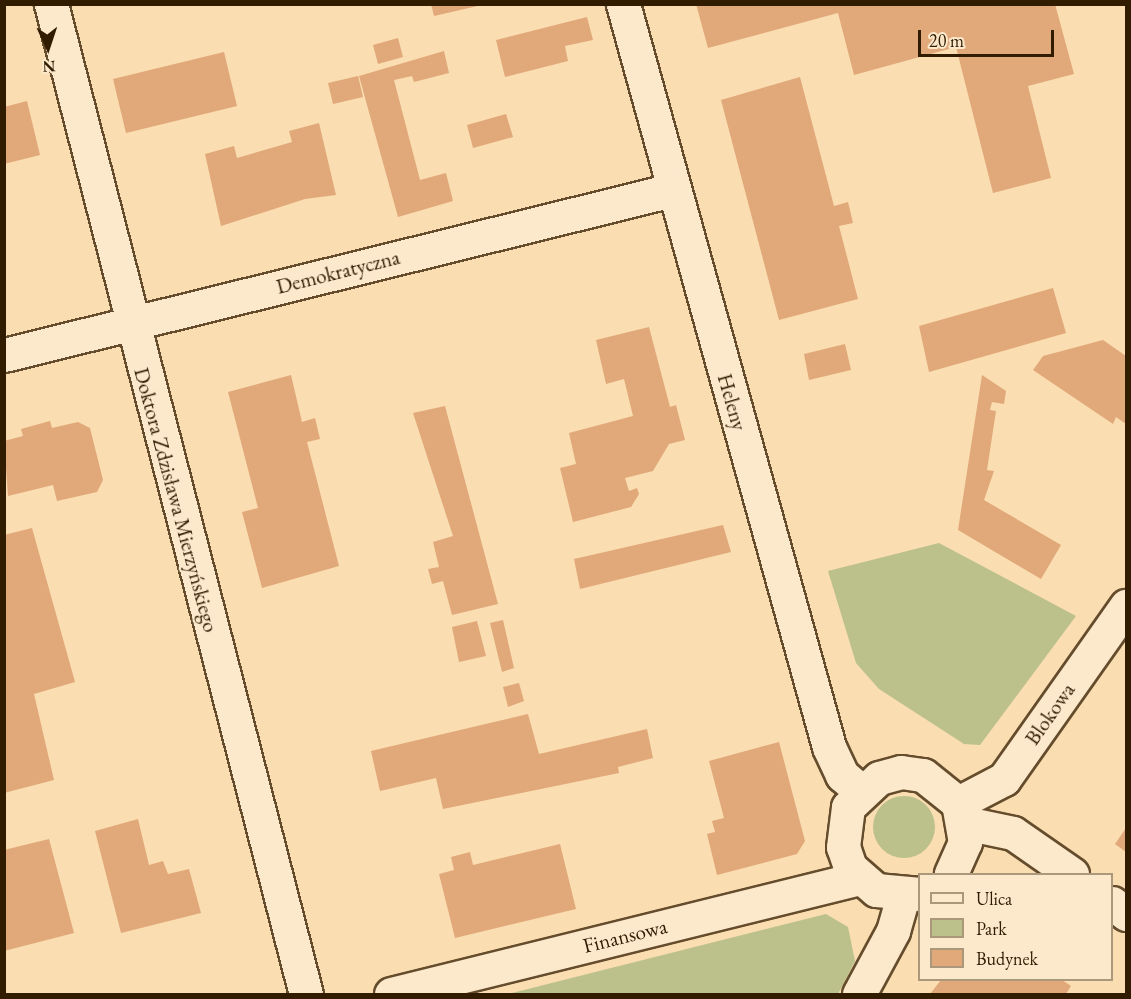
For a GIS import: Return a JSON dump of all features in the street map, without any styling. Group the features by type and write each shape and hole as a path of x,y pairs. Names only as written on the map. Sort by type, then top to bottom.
{"street":[{"name":"Doktora Zdzisława Mierzyńskiego","path":"51,4 130,322 306,994"},
{"name":"Heleny","path":"623,4 672,190 829,747 842,775 860,790"},
{"name":"Demokratyczna","path":"4,354 672,190"},
{"name":"Blokowa","path":"962,813 1004,779 1126,606"},
{"path":"859,994 911,896 876,890 859,878 843,847 842,827 860,790 901,772 943,786 962,813 1013,833 1071,873"},
{"path":"952,873 961,859 962,813"},
{"name":"Finansowa","path":"392,994 859,878"},
{"path":"1113,904 1126,914"}],"green space":[{"path":"939,543 1076,616 980,745 964,744 879,689 856,663 828,571"},
{"path":"898,796 910,796 926,805 933,815 935,827 933,839 926,849 910,858 898,858 887,853 878,844 873,833 873,821 878,810 887,801"},
{"path":"826,914 848,927 855,961 838,994 508,994"}],"building":[{"path":"431,4 482,4 482,5 434,16"},
{"path":"696,4 1055,4 1074,74 1028,86 1051,178 993,193 956,47 854,75 838,13 708,48"},
{"path":"587,17 593,40 565,46 568,61 505,77 496,40"},
{"path":"398,38 403,57 378,64 373,45"},
{"path":"444,51 449,73 414,82 412,76 394,80 420,180 446,173 453,201 398,217 359,76"},
{"path":"224,52 237,106 126,133 113,79"},
{"path":"358,76 363,97 333,104 328,83"},
{"path":"800,77 834,206 848,202 853,223 839,226 858,299 779,320 721,100"},
{"path":"27,101 40,155 4,164 4,107"},
{"path":"506,114 513,137 473,148 467,125"},
{"path":"319,123 336,195 305,199 221,226 205,154 234,146 237,158 292,142 289,131"},
{"path":"1053,288 1066,333 929,372 919,326"},
{"path":"649,327 670,407 676,405 685,440 669,444 653,471 625,478 629,491 637,488 639,494 631,507 573,522 560,468 576,464 569,433 633,416 624,379 606,384 596,340"},
{"path":"1103,340 1126,356 1126,424 1116,417 1113,424 1033,370 1043,356"},
{"path":"845,344 851,370 809,380 804,354"},
{"path":"291,375 302,422 315,418 320,439 307,442 339,566 262,588 242,512 258,508 228,392"},
{"path":"982,375 1006,391 1004,404 992,402 990,410 996,411 987,470 994,471 984,500 1061,545 1041,579 958,530"},
{"path":"445,406 498,604 452,615 443,581 432,584 428,569 439,567 433,542 453,536 413,413"},
{"path":"50,421 52,428 78,422 90,428 103,480 97,492 57,501 53,485 8,496 4,441 23,436 21,429"},
{"path":"723,525 731,552 580,589 574,559"},
{"path":"32,528 75,682 34,694 54,780 4,793 4,535"},
{"path":"503,620 514,668 502,672 490,623"},
{"path":"477,621 486,656 459,662 452,627"},
{"path":"519,683 524,701 508,707 503,687"},
{"path":"528,714 539,754 647,729 653,758 618,767 619,773 443,809 436,778 380,791 371,751"},
{"path":"779,742 805,841 797,854 717,875 707,834 715,832 712,821 724,818 709,761"},
{"path":"138,819 149,865 163,861 168,874 189,869 201,913 121,933 95,831"},
{"path":"1126,828 1126,852 1115,844"},
{"path":"49,839 74,933 4,951 4,850"},
{"path":"560,844 576,909 455,938 439,874 454,870 451,857 470,852 473,865"},
{"path":"940,981 1064,981 1071,986 1066,994 930,994"}]}
